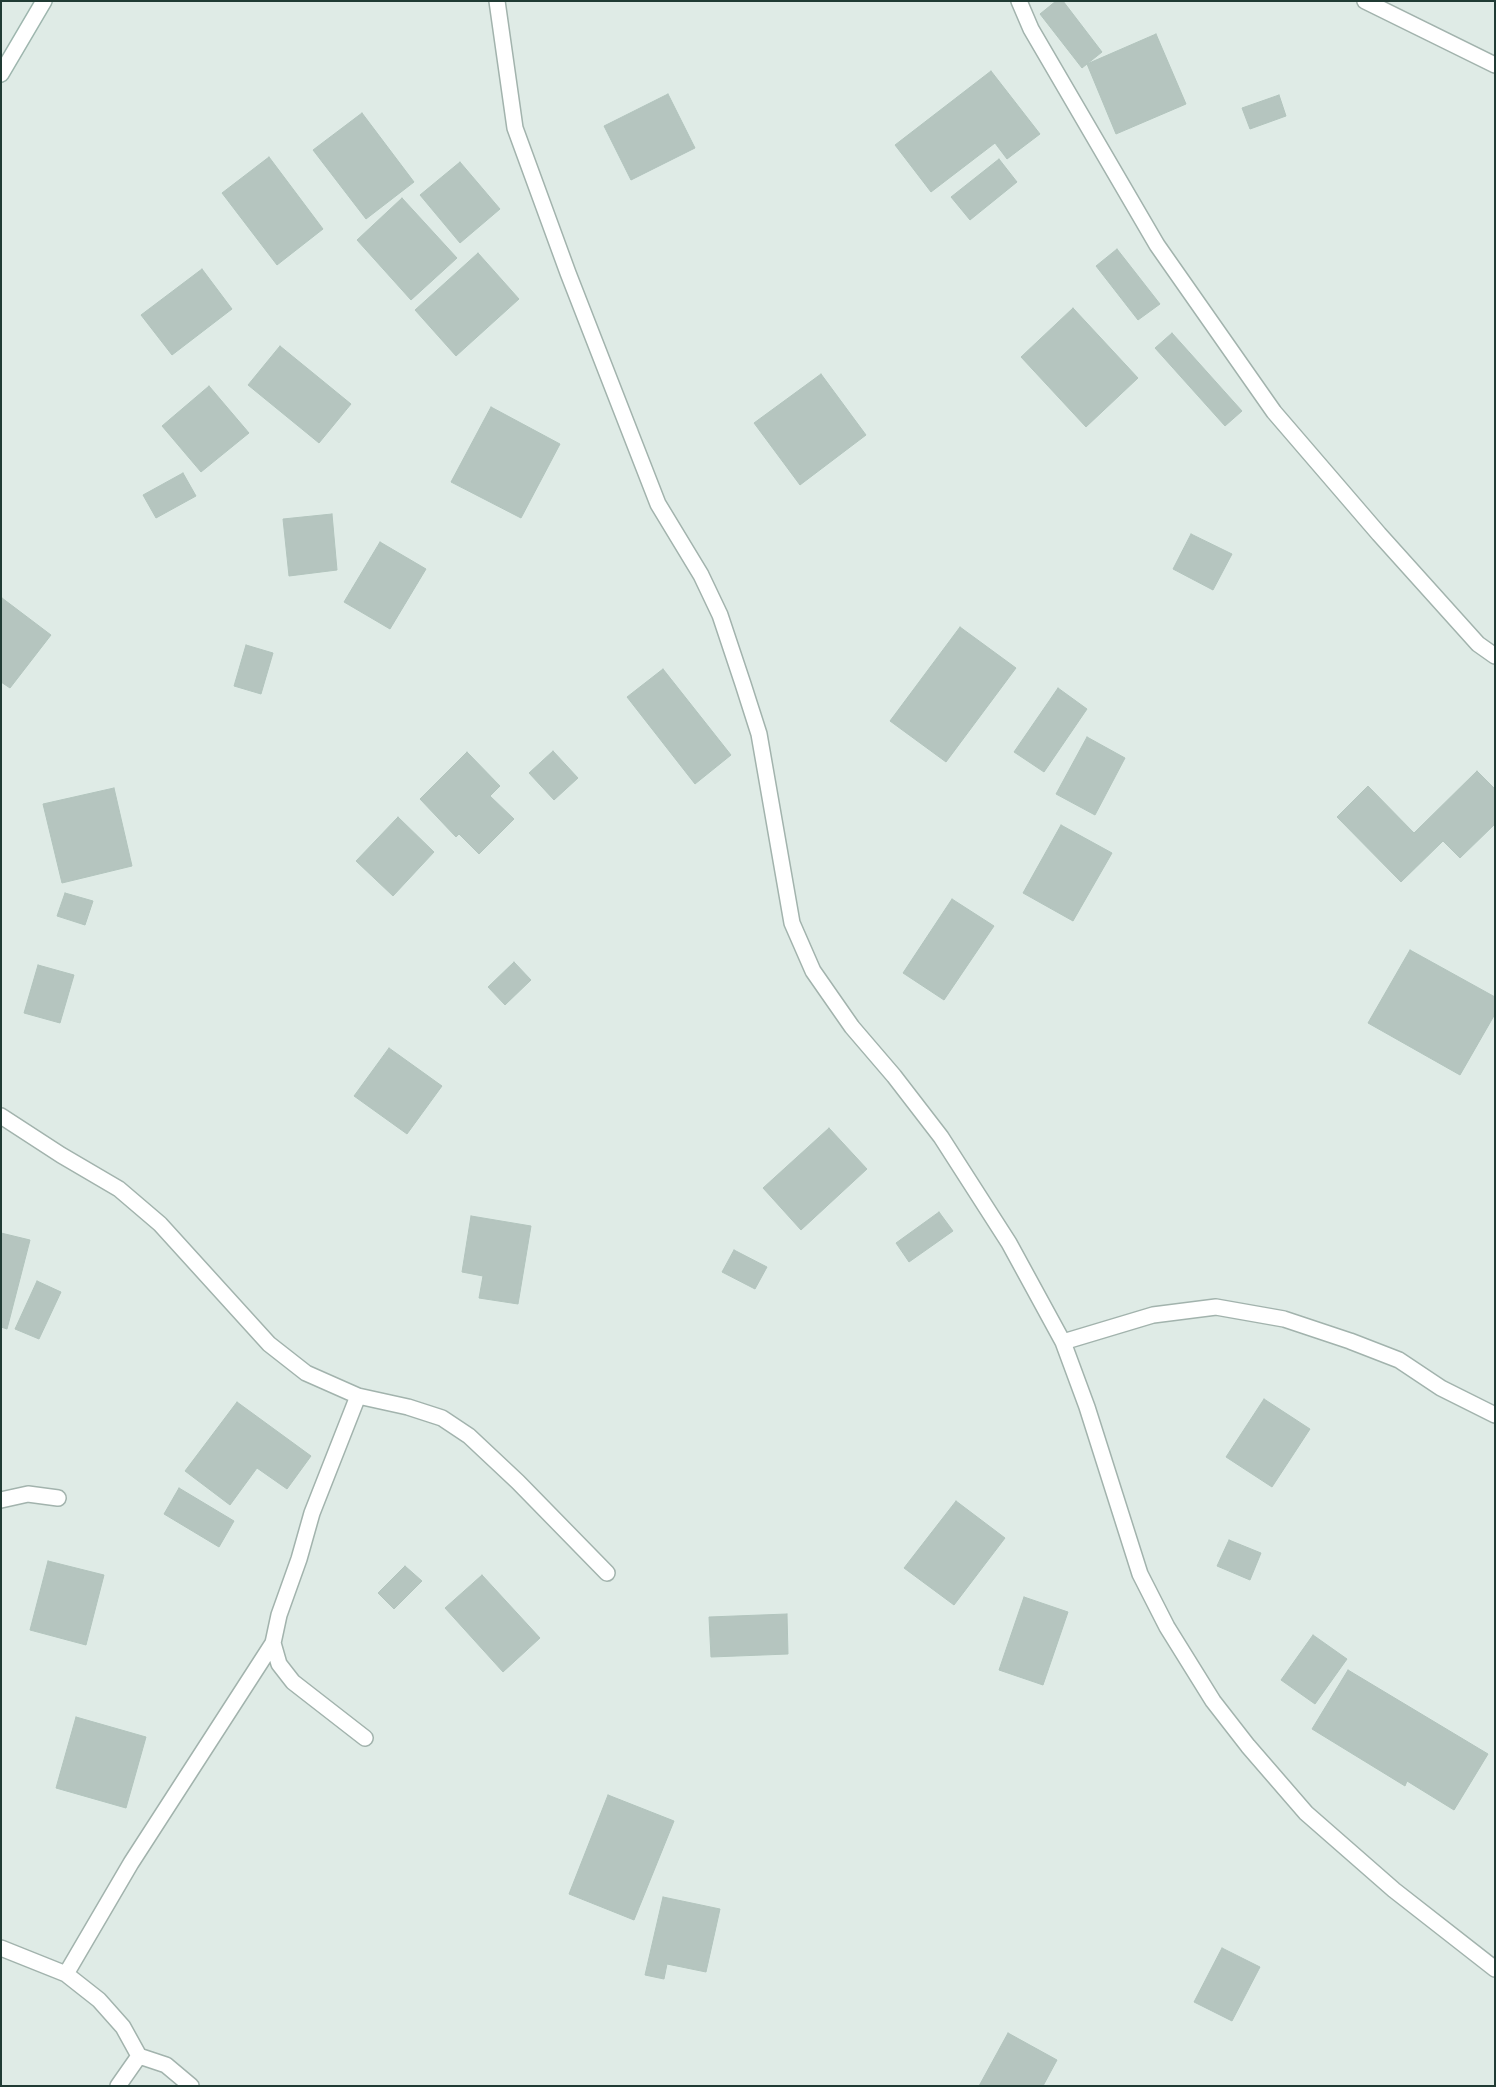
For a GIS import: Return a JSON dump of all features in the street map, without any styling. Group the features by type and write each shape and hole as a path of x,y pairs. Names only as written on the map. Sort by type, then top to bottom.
{"street":[{"path":"1,74 44,1"},
{"path":"497,1 515,128 568,273 658,504 701,575 716,607 743,684 759,734 792,922 813,971 852,1027 910,1095 941,1137 1009,1243 1063,1342 1087,1407 1140,1574 1167,1627 1213,1701 1248,1746 1306,1813 1394,1890 1495,1969"},
{"path":"1018,1 1031,29 1158,245 1274,412 1379,534 1478,644 1495,656"},
{"path":"1365,1 1495,65"},
{"path":"1,1116 61,1155 119,1189 160,1224 269,1344 306,1373 358,1396 408,1407 442,1418 469,1436 518,1482 607,1573"},
{"path":"1063,1342 1153,1315 1216,1307 1284,1319 1350,1341 1399,1360 1441,1388 1495,1415"},
{"path":"66,1974 131,1863 273,1643 312,1513 358,1396"},
{"path":"1,1500 28,1494 58,1498"},
{"path":"273,1643 279,1664 293,1682 364,1738"},
{"path":"1,1948 66,1974 99,2000 123,2027 138,2056 166,2064 191,2086"},
{"path":"118,2086 138,2056"}],"building":[{"path":"1056,1 1063,1 1102,52 1082,68 1040,14"},
{"path":"1156,34 1186,104 1116,134 1087,64"},
{"path":"991,71 1040,134 1007,159 995,143 931,192 895,145"},
{"path":"668,94 695,148 631,180 604,126"},
{"path":"1279,95 1286,116 1250,129 1242,108"},
{"path":"362,113 414,182 366,219 313,150"},
{"path":"269,157 323,229 277,265 222,193"},
{"path":"999,159 1017,182 970,220 951,197"},
{"path":"460,162 500,209 460,243 420,195"},
{"path":"402,198 457,258 411,300 357,240"},
{"path":"1117,249 1160,304 1138,320 1096,266"},
{"path":"478,253 519,299 456,356 415,310"},
{"path":"202,269 232,309 172,355 141,315"},
{"path":"1073,308 1138,378 1086,427 1021,357"},
{"path":"1172,333 1242,411 1225,426 1155,348"},
{"path":"280,346 351,404 319,443 248,385"},
{"path":"821,374 866,435 800,485 754,423"},
{"path":"209,386 249,433 201,472 162,426"},
{"path":"491,407 560,444 521,518 451,482"},
{"path":"183,473 196,496 156,518 143,495"},
{"path":"332,514 337,570 289,576 283,519"},
{"path":"1191,534 1232,554 1213,590 1173,569"},
{"path":"380,542 426,569 390,629 344,602"},
{"path":"2,598 51,635 10,688 1,682"},
{"path":"960,627 1016,668 946,762 890,721"},
{"path":"246,645 273,653 261,694 234,686"},
{"path":"663,669 731,755 695,784 627,697"},
{"path":"1058,688 1087,709 1044,772 1014,752"},
{"path":"1087,737 1125,758 1095,815 1056,794"},
{"path":"553,751 578,778 554,800 529,773"},
{"path":"467,752 500,786 490,796 514,819 479,854 459,834 456,837 420,799"},
{"path":"1477,771 1495,789 1495,824 1460,858 1443,841 1401,882 1337,817 1368,786 1414,833"},
{"path":"114,788 132,866 62,883 43,804"},
{"path":"398,817 434,852 393,896 356,861"},
{"path":"1061,825 1112,853 1073,921 1023,893"},
{"path":"65,893 93,901 85,925 57,916"},
{"path":"952,899 994,926 944,1000 903,973"},
{"path":"1410,950 1495,997 1495,1014 1460,1075 1368,1023"},
{"path":"514,962 531,980 505,1005 488,987"},
{"path":"38,965 74,975 60,1023 24,1013"},
{"path":"389,1048 442,1086 407,1134 354,1096"},
{"path":"829,1128 867,1169 801,1230 763,1188"},
{"path":"939,1212 953,1231 909,1262 896,1243"},
{"path":"471,1216 531,1226 518,1304 479,1298 483,1276 462,1272"},
{"path":"1,1233 30,1240 7,1329 1,1327"},
{"path":"734,1250 767,1267 755,1289 722,1272"},
{"path":"37,1281 61,1292 39,1339 15,1329"},
{"path":"1264,1399 1310,1429 1272,1487 1226,1457"},
{"path":"237,1402 311,1456 287,1489 257,1468 230,1505 185,1471"},
{"path":"179,1488 234,1521 219,1547 164,1514"},
{"path":"956,1501 1005,1538 954,1605 904,1568"},
{"path":"1229,1540 1261,1553 1250,1580 1217,1566"},
{"path":"48,1561 104,1575 86,1645 30,1630"},
{"path":"405,1566 422,1581 394,1609 378,1593"},
{"path":"482,1575 540,1638 503,1672 445,1608"},
{"path":"1024,1597 1068,1612 1043,1685 999,1670"},
{"path":"787,1614 788,1654 711,1657 709,1617"},
{"path":"1313,1635 1347,1659 1315,1704 1281,1680"},
{"path":"1348,1670 1488,1754 1454,1810 1407,1781 1405,1786 1312,1729"},
{"path":"76,1717 146,1737 126,1808 56,1788"},
{"path":"608,1795 674,1821 634,1920 569,1894"},
{"path":"663,1897 720,1909 706,1972 667,1964 664,1979 645,1975"},
{"path":"1222,1948 1260,1967 1232,2021 1194,2002"},
{"path":"1008,2033 1057,2060 1043,2086 979,2086"}]}
